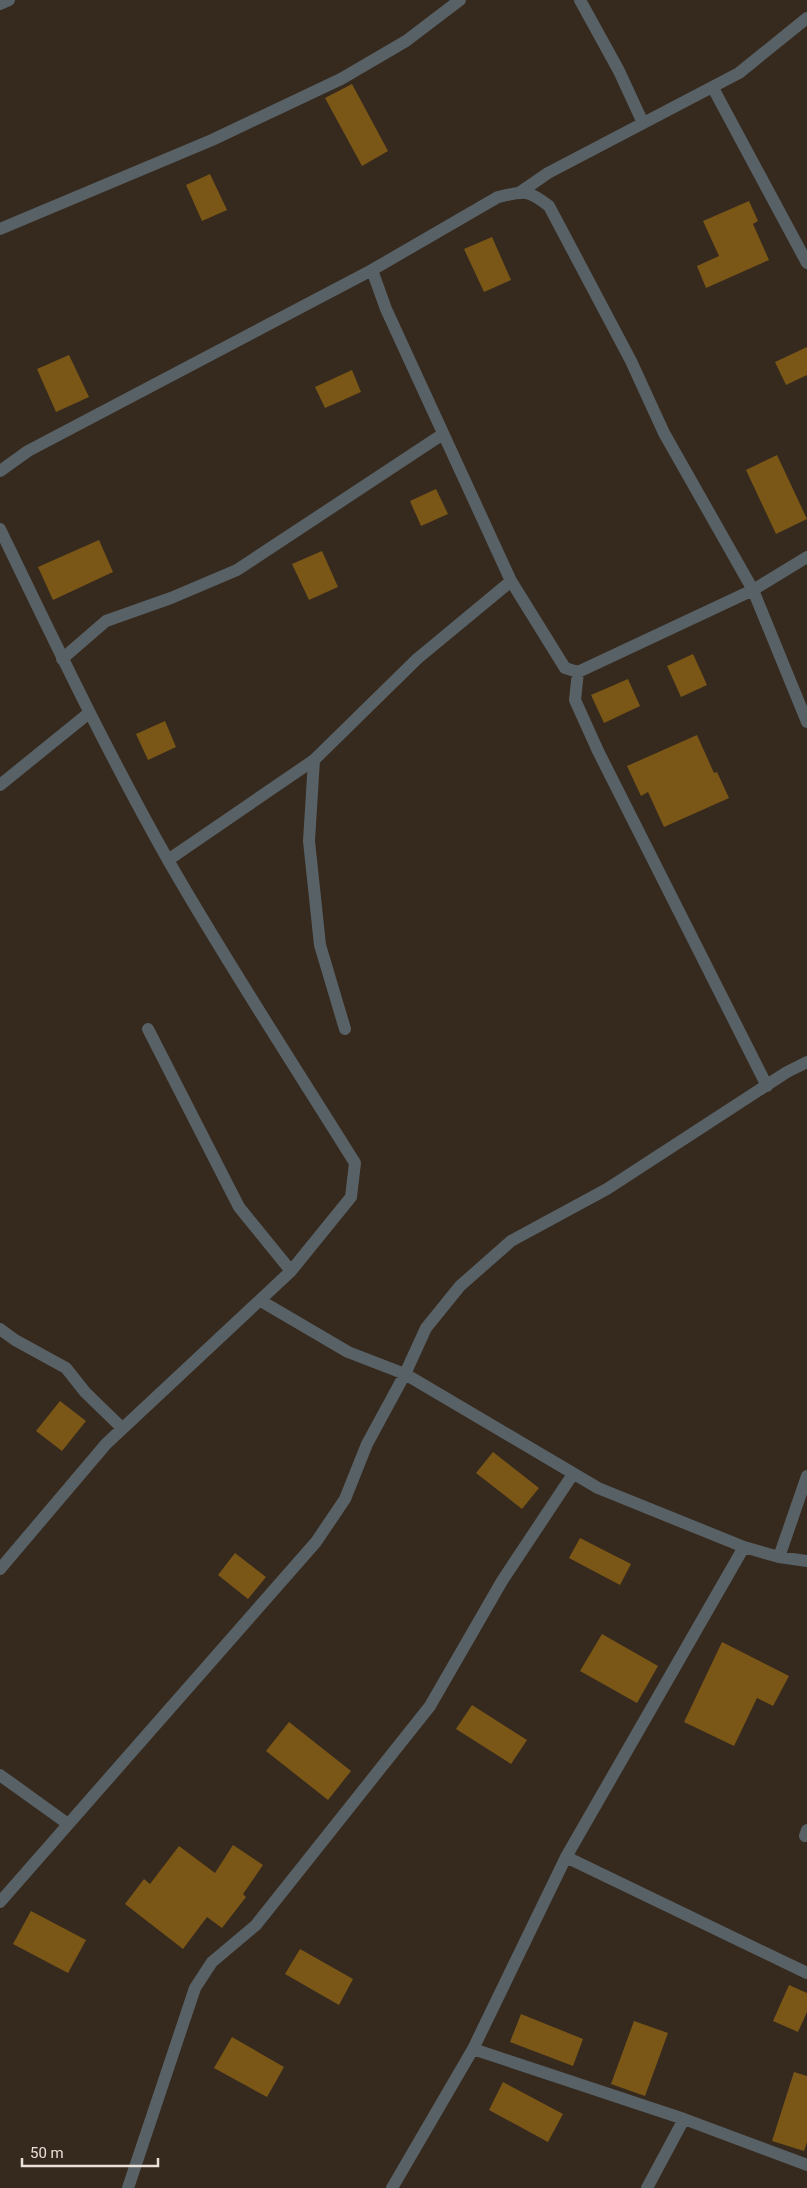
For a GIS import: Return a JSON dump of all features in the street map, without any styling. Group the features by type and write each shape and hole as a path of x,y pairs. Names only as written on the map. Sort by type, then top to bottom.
{"street":[{"path":"0,4 9,0"},
{"path":"0,229 212,140 341,79 406,41 460,0"},
{"path":"580,0 643,123"},
{"path":"519,193 548,173 713,88 739,72 807,18"},
{"path":"713,88 807,263"},
{"path":"0,471 28,451 372,270 498,197 519,193 532,193 549,206 631,361 664,433 753,590 807,722"},
{"path":"372,270 386,309 510,581 565,668 578,672 753,590 807,557"},
{"path":"62,658 106,621 171,598 237,570 443,434"},
{"path":"0,530 89,713 168,860 237,976 355,1163 351,1197 291,1271 106,1444 0,1569"},
{"path":"168,860 314,760 417,659 510,581"},
{"path":"578,672 575,700 598,752 767,1086"},
{"path":"0,785 89,713"},
{"path":"314,760 309,841 320,946 345,1029"},
{"path":"148,1029 239,1206 291,1271"},
{"path":"0,1902 316,1542 345,1499 367,1444 406,1374 426,1328 460,1286 511,1240 606,1188 807,1062"},
{"path":"261,1301 348,1352 406,1374 598,1488 744,1547 779,1557 807,1560"},
{"path":"0,1329 15,1340 66,1368 85,1392 122,1428"},
{"path":"128,2188 195,1988 212,1962 256,1924 430,1706 502,1581 573,1474"},
{"path":"779,1557 807,1476"},
{"path":"392,2188 474,2049 566,1857 744,1547"},
{"path":"0,1549 10,1557"},
{"path":"0,1776 68,1824"},
{"path":"566,1857 807,1974"},
{"path":"474,2049 684,2119 807,2165"},
{"path":"647,2188 684,2119"}],"building":[{"path":"352,84 388,151 362,166 325,98"},
{"path":"210,174 227,210 202,221 186,185"},
{"path":"749,201 758,221 753,224 769,260 706,288 697,266 719,256 703,221"},
{"path":"492,237 511,280 484,292 464,249"},
{"path":"807,347 807,375 786,385 775,362"},
{"path":"69,355 89,397 56,412 37,369"},
{"path":"352,370 361,392 325,408 315,387"},
{"path":"777,455 807,519 776,534 746,470"},
{"path":"436,489 448,514 421,526 410,501"},
{"path":"99,540 113,572 53,600 38,567"},
{"path":"322,551 338,587 309,600 292,564"},
{"path":"693,654 707,685 681,697 667,666"},
{"path":"628,679 640,706 604,723 591,695"},
{"path":"165,721 176,747 148,760 136,734"},
{"path":"697,735 714,773 717,772 729,798 664,827 648,792 641,796 627,766"},
{"path":"60,1401 86,1421 62,1451 36,1431"},
{"path":"493,1452 539,1488 522,1509 476,1473"},
{"path":"580,1538 631,1564 620,1585 569,1558"},
{"path":"235,1553 266,1577 248,1599 218,1575"},
{"path":"602,1634 658,1666 637,1703 580,1671"},
{"path":"722,1642 789,1676 773,1706 757,1698 734,1746 684,1722"},
{"path":"472,1705 527,1740 511,1764 456,1729"},
{"path":"289,1722 351,1771 328,1800 266,1751"},
{"path":"233,1845 263,1865 243,1894 246,1897 222,1928 207,1917 183,1949 125,1904 144,1879 150,1884 179,1846 215,1873"},
{"path":"31,1911 86,1940 68,1973 13,1944"},
{"path":"300,1949 353,1979 339,2005 285,1974"},
{"path":"789,1985 807,1993 807,2012 798,2032 773,2021"},
{"path":"521,2014 583,2039 573,2066 510,2042"},
{"path":"634,2021 668,2033 645,2096 611,2084"},
{"path":"232,2037 284,2067 267,2097 214,2068"},
{"path":"794,2072 807,2076 807,2142 804,2151 772,2141"},
{"path":"503,2082 563,2114 548,2142 489,2110"}]}
